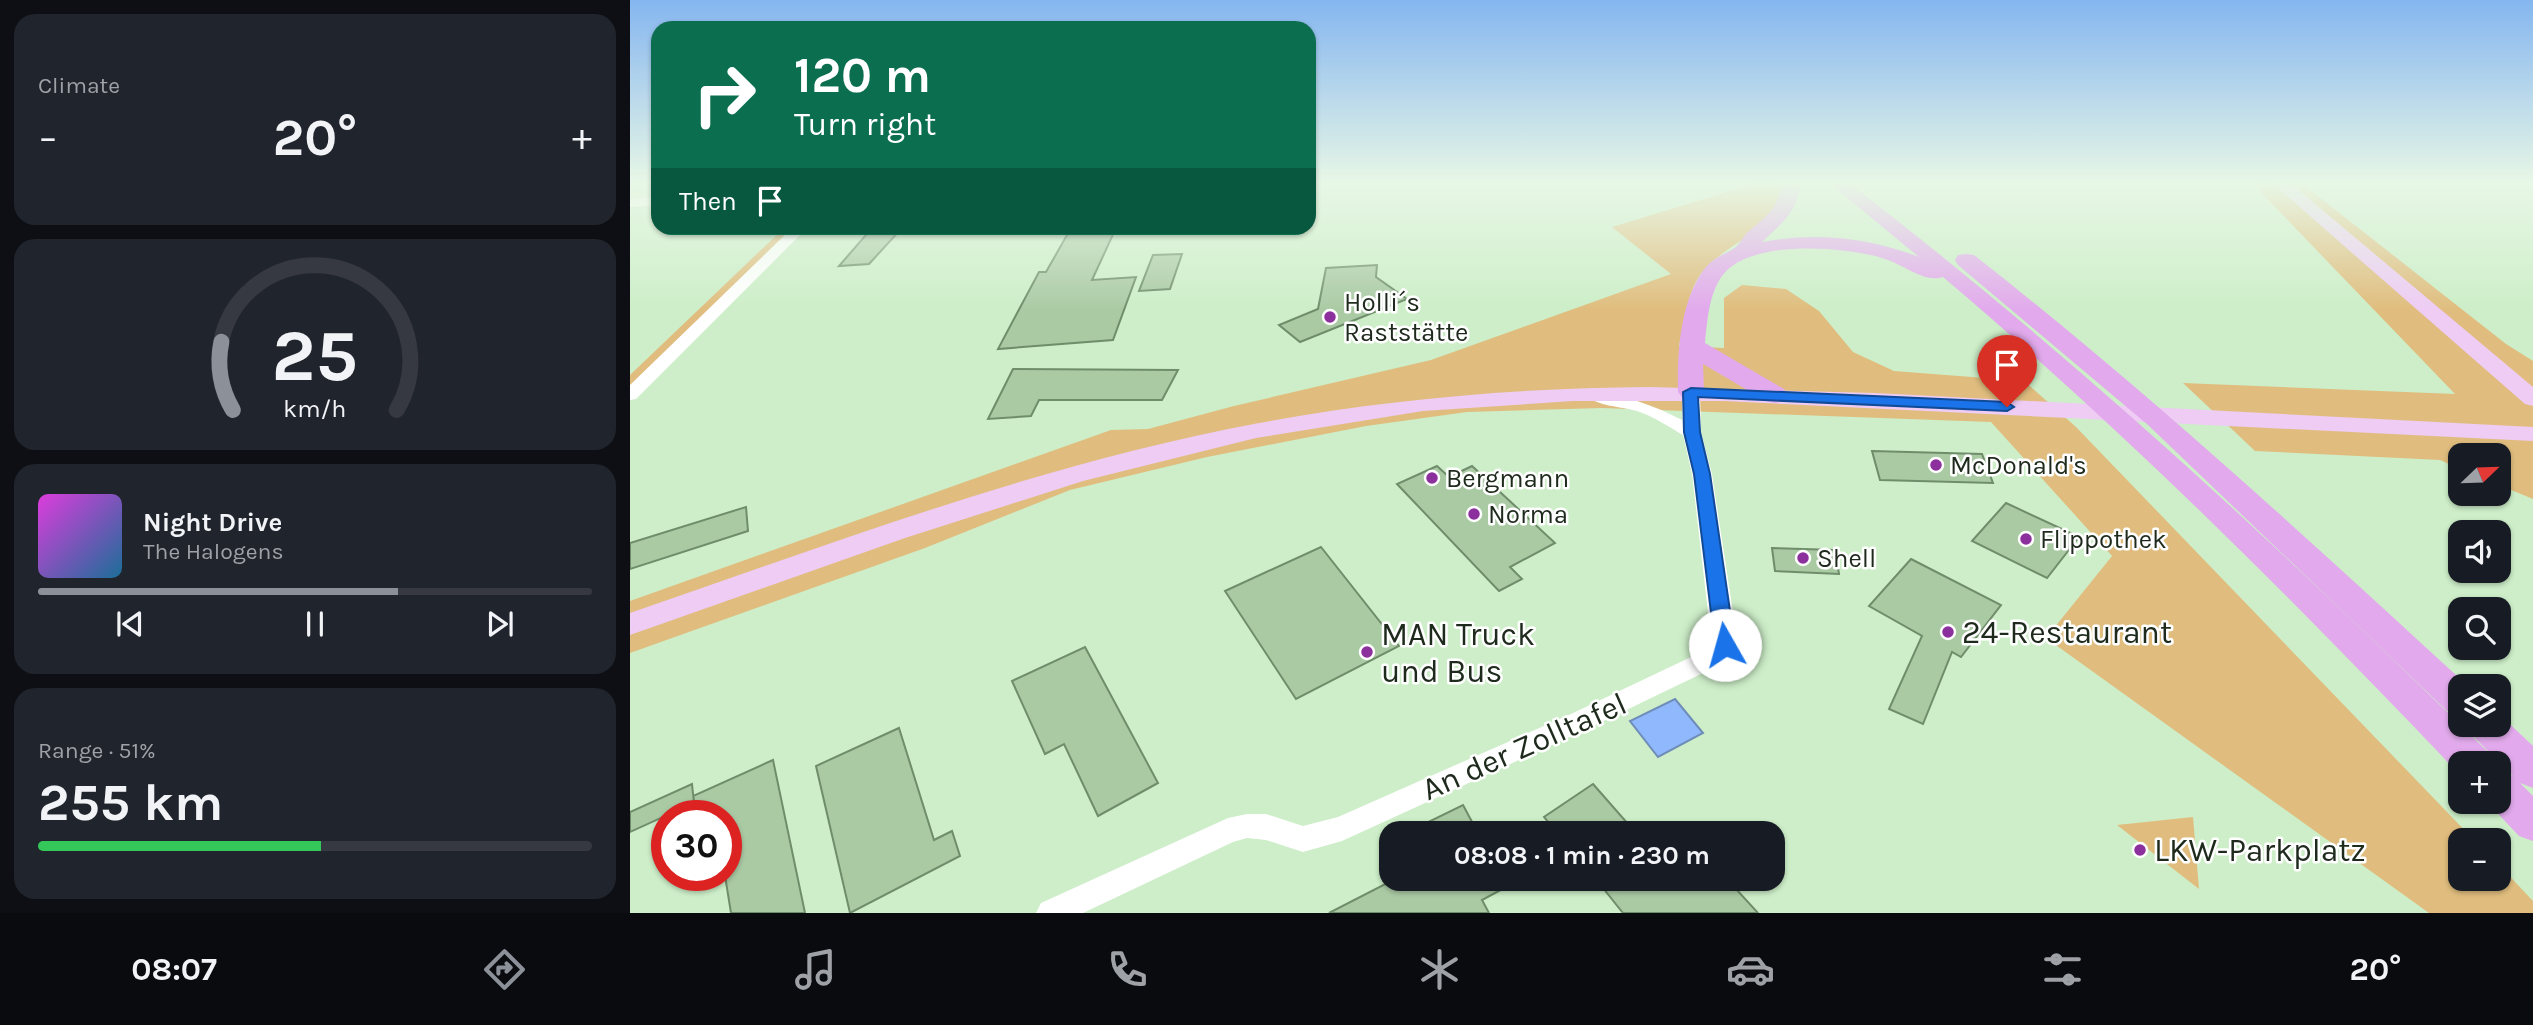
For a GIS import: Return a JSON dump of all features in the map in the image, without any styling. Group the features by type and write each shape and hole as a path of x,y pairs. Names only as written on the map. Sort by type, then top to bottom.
{"highway":[{"path":"1744,251 1749,243 1772,225"},
{"path":"1890,225 1981,297 2176,472 2320,609 2462,751"},
{"path":"1919,225 2111,380 2225,480 2448,690"},
{"path":"1691,392 1689,375 1701,299 1708,281 1724,262 1744,251 1801,242 1865,247 1909,260 1981,297"},
{"path":"1694,347 1728,370 1752,380 1775,395"},
{"path":"2508,743 2533,771"},
{"path":"2511,800 2533,823"}],"main road":[{"path":"2329,225 2533,399"},
{"path":"630,624 1041,485 1195,443 1372,410 1455,401 1592,393 1691,392 2533,434"}],"street":[{"path":"630,395 793,235"},
{"path":"1592,393 1612,401 1644,407 1692,432 1691,392"},
{"name":"An der Zolltafel","path":"1051,913 1228,831 1247,826 1266,827 1303,839 1342,828 1714,659 1725,645 1724,632 1702,474 1692,432"}],"shaded area":[{"path":"1620,225 1762,225 1715,260 1698,278 1690,296 1679,346 1724,348 1724,298 1742,285 1786,289 1819,311 1853,352 1894,371 2024,381 2076,427 2462,828 2448,828 2448,891 2511,891 2511,878 2533,901 2533,913 2429,913 2046,638 2112,556 1991,422 1602,408 1467,412 1366,426 1207,457 1070,490 925,548 630,653 630,601 1111,430 1148,429 1431,360 1671,274 1612,227"},
{"path":"2292,225 2354,225 2506,344 2533,361 2533,499 2511,490 2511,443 2448,443 2448,464 2440,460 2255,451 2183,383 2455,394"},
{"path":"777,235 787,235 630,387 630,375"},
{"path":"2193,817 2199,889 2117,825"}],"water":[{"path":"1675,699 1703,733 1658,757 1630,721"}],"building":[{"path":"866,235 896,235 869,264 839,266"},
{"path":"1067,235 1113,235 1092,280 1136,277 1113,340 998,349 1039,272 1046,272"},
{"path":"1182,254 1170,289 1139,291 1153,255"},
{"name":"Holli´s Raststätte","path":"1377,265 1376,277 1407,299 1300,342 1279,325 1318,309 1326,268"},
{"path":"1013,369 1178,370 1162,400 1039,400 1031,416 988,419"},
{"path":"1872,451 1982,454 1993,483 1880,480"},
{"name":"Norma","path":"1437,466 1449,477 1472,466 1555,543 1510,567 1522,579 1499,591 1397,484"},
{"name":"Flippothek","path":"2006,503 2079,537 2047,578 1972,541"},
{"path":"746,507 748,531 630,569 630,543"},
{"path":"1321,547 1399,646 1296,699 1225,591"},
{"path":"1772,548 1835,550 1839,574 1775,571"},
{"name":"24-Restaurant","path":"1911,559 2001,605 1961,657 1952,652 1923,724 1889,709 1922,636 1869,606"},
{"path":"1085,647 1158,783 1098,816 1064,744 1045,754 1012,681"},
{"path":"899,728 934,840 952,831 960,856 850,913 816,766"},
{"path":"773,760 805,913 731,913 727,891 742,891 742,800 694,800 693,796"},
{"path":"692,784 694,800 657,800"},
{"path":"1593,784 1625,821 1547,821 1544,817"},
{"path":"651,803 651,822 630,832 630,812"},
{"path":"1463,805 1472,821 1430,821"},
{"path":"1379,887 1379,891 1499,891 1482,900 1489,913 1329,913"},
{"path":"1605,891 1738,891 1758,913 1623,913"}],"place":[{"name":"Holli´s Raststätte","path":"1330,317"},
{"name":"McDonald's","path":"1936,465"},
{"name":"Bergmann","path":"1432,478"},
{"name":"Norma","path":"1474,514"},
{"name":"Flippothek","path":"2026,539"},
{"name":"Shell","path":"1803,558"},
{"name":"24-Restaurant","path":"1948,632"},
{"name":"MAN Truck und Bus","path":"1367,652"},
{"name":"LKW-Parkplatz","path":"2140,850"}],"route":[{"path":"1725,645 1702,474 1692,432 1691,392 2007,407"}]}
